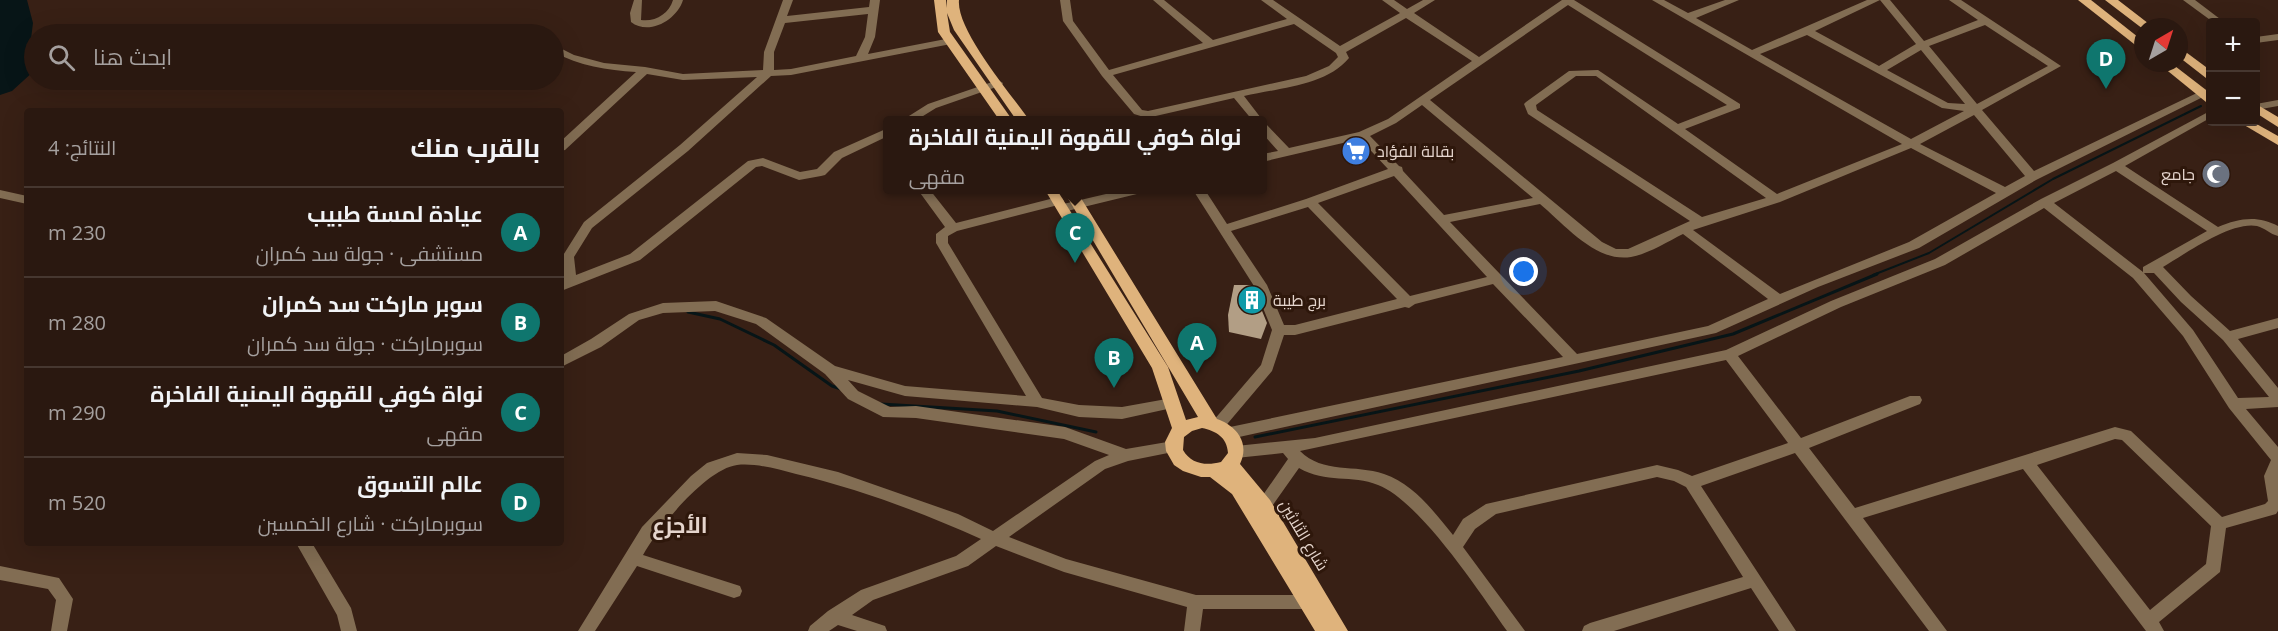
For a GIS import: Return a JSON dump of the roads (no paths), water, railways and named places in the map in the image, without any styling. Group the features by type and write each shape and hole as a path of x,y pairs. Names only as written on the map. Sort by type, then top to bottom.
{"main road":[{"path":"940,0 944,32 1004,116"},
{"path":"953,0 952,11 960,30 1021,116"},
{"path":"2084,0 2134,40"},
{"path":"2110,0 2135,18"},
{"path":"2100,12 2124,10"},
{"path":"2188,58 2207,72"},
{"path":"2174,72 2206,97"},
{"path":"2260,111 2278,123"},
{"path":"2252,126 2278,141"},
{"path":"1073,194 1220,427 1236,445 1226,462 1199,471 1184,465 1178,459 1173,447 1176,435 1181,430 1194,423 1220,427"},
{"path":"1057,200 1160,368 1181,430"},
{"name":"شارع الثلاثين","path":"1226,462 1264,505 1339,631"},
{"name":"شارع الثلاثين","path":"1226,462 1238,489 1325,631"}],"street":[{"path":"638,1 635,13 636,22 642,24 661,20 671,14 678,0"},
{"path":"788,0 769,52 768,73 684,148 588,225 568,257 565,284 635,258 752,164 763,162 799,177 821,172 838,155 883,137"},
{"path":"1065,0 1068,21 1106,74 1138,112 1147,116 1309,78 1333,68 1344,58 1340,51 1266,0"},
{"path":"1158,0 1212,44"},
{"path":"1387,0 1480,62"},
{"path":"1340,51 1430,0"},
{"path":"1267,157 1363,135 1392,121 1568,0 1736,106 1678,128"},
{"path":"1657,0 1911,144 2004,192"},
{"path":"1688,17 1734,0"},
{"path":"1751,54 1875,0"},
{"path":"1885,0 2032,177"},
{"path":"1424,100 1597,245 1614,253 1630,253 1700,222 1776,199 1911,144 1974,108 2056,66 1954,0"},
{"path":"2188,0 2213,18"},
{"path":"781,20 874,5 870,37 860,59"},
{"path":"1106,74 1296,20"},
{"path":"1879,70 1923,45 1985,21"},
{"path":"1807,31 1946,106 1974,108"},
{"path":"2260,40 2278,38"},
{"path":"564,54 603,66 683,77 790,72 951,41"},
{"path":"564,144 645,70"},
{"path":"1700,222 1532,112 1530,104 1572,73 1598,74 1776,199"},
{"path":"913,116 932,106 998,83"},
{"path":"1237,95 1255,116"},
{"path":"1220,427 1574,359 1711,330 1914,245 2032,177 2206,97"},
{"path":"2260,107 2278,103"},
{"path":"1226,462 1286,447 1326,441 1729,354 1836,304 1940,262 2046,202 2206,117"},
{"path":"1267,130 1286,152"},
{"path":"1363,135 1496,279 1574,359"},
{"path":"2117,166 2217,232"},
{"path":"1223,229 1398,171"},
{"path":"0,194 24,200"},
{"path":"928,194 953,228"},
{"path":"1037,402 942,243 942,234 953,228 1057,200 1080,204 1118,194"},
{"path":"1202,194 1260,285 1279,330 1267,367 1220,427"},
{"path":"1443,219 1542,200"},
{"path":"1310,202 1408,303"},
{"path":"2046,202 2138,275 2188,333 2234,404 2278,460 2272,470 2271,487 2276,502 2270,509 2219,524"},
{"path":"2138,275 2217,232 2250,222 2268,226 2278,232"},
{"path":"1684,229 1779,300"},
{"path":"2155,266 2186,299 2228,337 2278,400"},
{"path":"1279,330 1295,330 1496,279"},
{"path":"564,360 596,343 634,317 663,308 716,306 760,321 830,370 853,395 888,413 916,412 1065,433 1126,455"},
{"path":"2228,337 2278,323"},
{"path":"1729,354 1939,631"},
{"path":"830,370 905,391 1037,402 1079,411 1122,413 1172,403"},
{"path":"1691,483 1798,446 1915,400"},
{"path":"2234,404 2278,400"},
{"path":"1850,516 2115,433 2126,435 2219,524"},
{"path":"816,631 834,616 867,595 962,561 1100,465 1126,455 1173,447"},
{"path":"1286,447 1304,466 1324,474 1362,473 1375,476 1395,486 1418,505 1455,546 1517,631"},
{"path":"586,631 648,531 712,466 737,459 767,461 838,478 952,519 1064,565 1196,602 1306,602"},
{"path":"1264,505 1280,486 1284,475 1296,460"},
{"path":"2026,462 2152,626 2214,567 2219,524"},
{"path":"1455,546 1469,524 1492,509 1657,471 1678,476 1691,483 1788,631"},
{"path":"306,546 345,613 349,631"},
{"path":"633,558 734,591"},
{"path":"0,573 53,583 65,599 59,631"},
{"path":"1590,631 1755,580"},
{"path":"1192,631 1196,602"},
{"path":"834,616 879,631"}],"waterway":[{"path":"1873,275 1929,253 2053,179 2201,106"},
{"path":"1255,437 1579,371 1733,334 1877,274"},
{"path":"688,312 720,319 774,345 832,386 841,389"},
{"path":"881,404 997,411 1096,432"}],"place":[{"name":"عالم التسوق","path":"2106,89"},
{"name":"بقالة الفؤاد","path":"1356,151"},
{"name":"جامع","path":"2216,174"},
{"name":"نواة كوفي للقهوة اليمنية الفاخرة","path":"1075,263"},
{"name":"برج طيبة","path":"1252,300"},
{"name":"عيادة لمسة طبيب","path":"1197,373"},
{"name":"سوبر ماركت سد كمران","path":"1114,388"}],"district":[{"name":"الأجزع","path":"680,524"}]}
